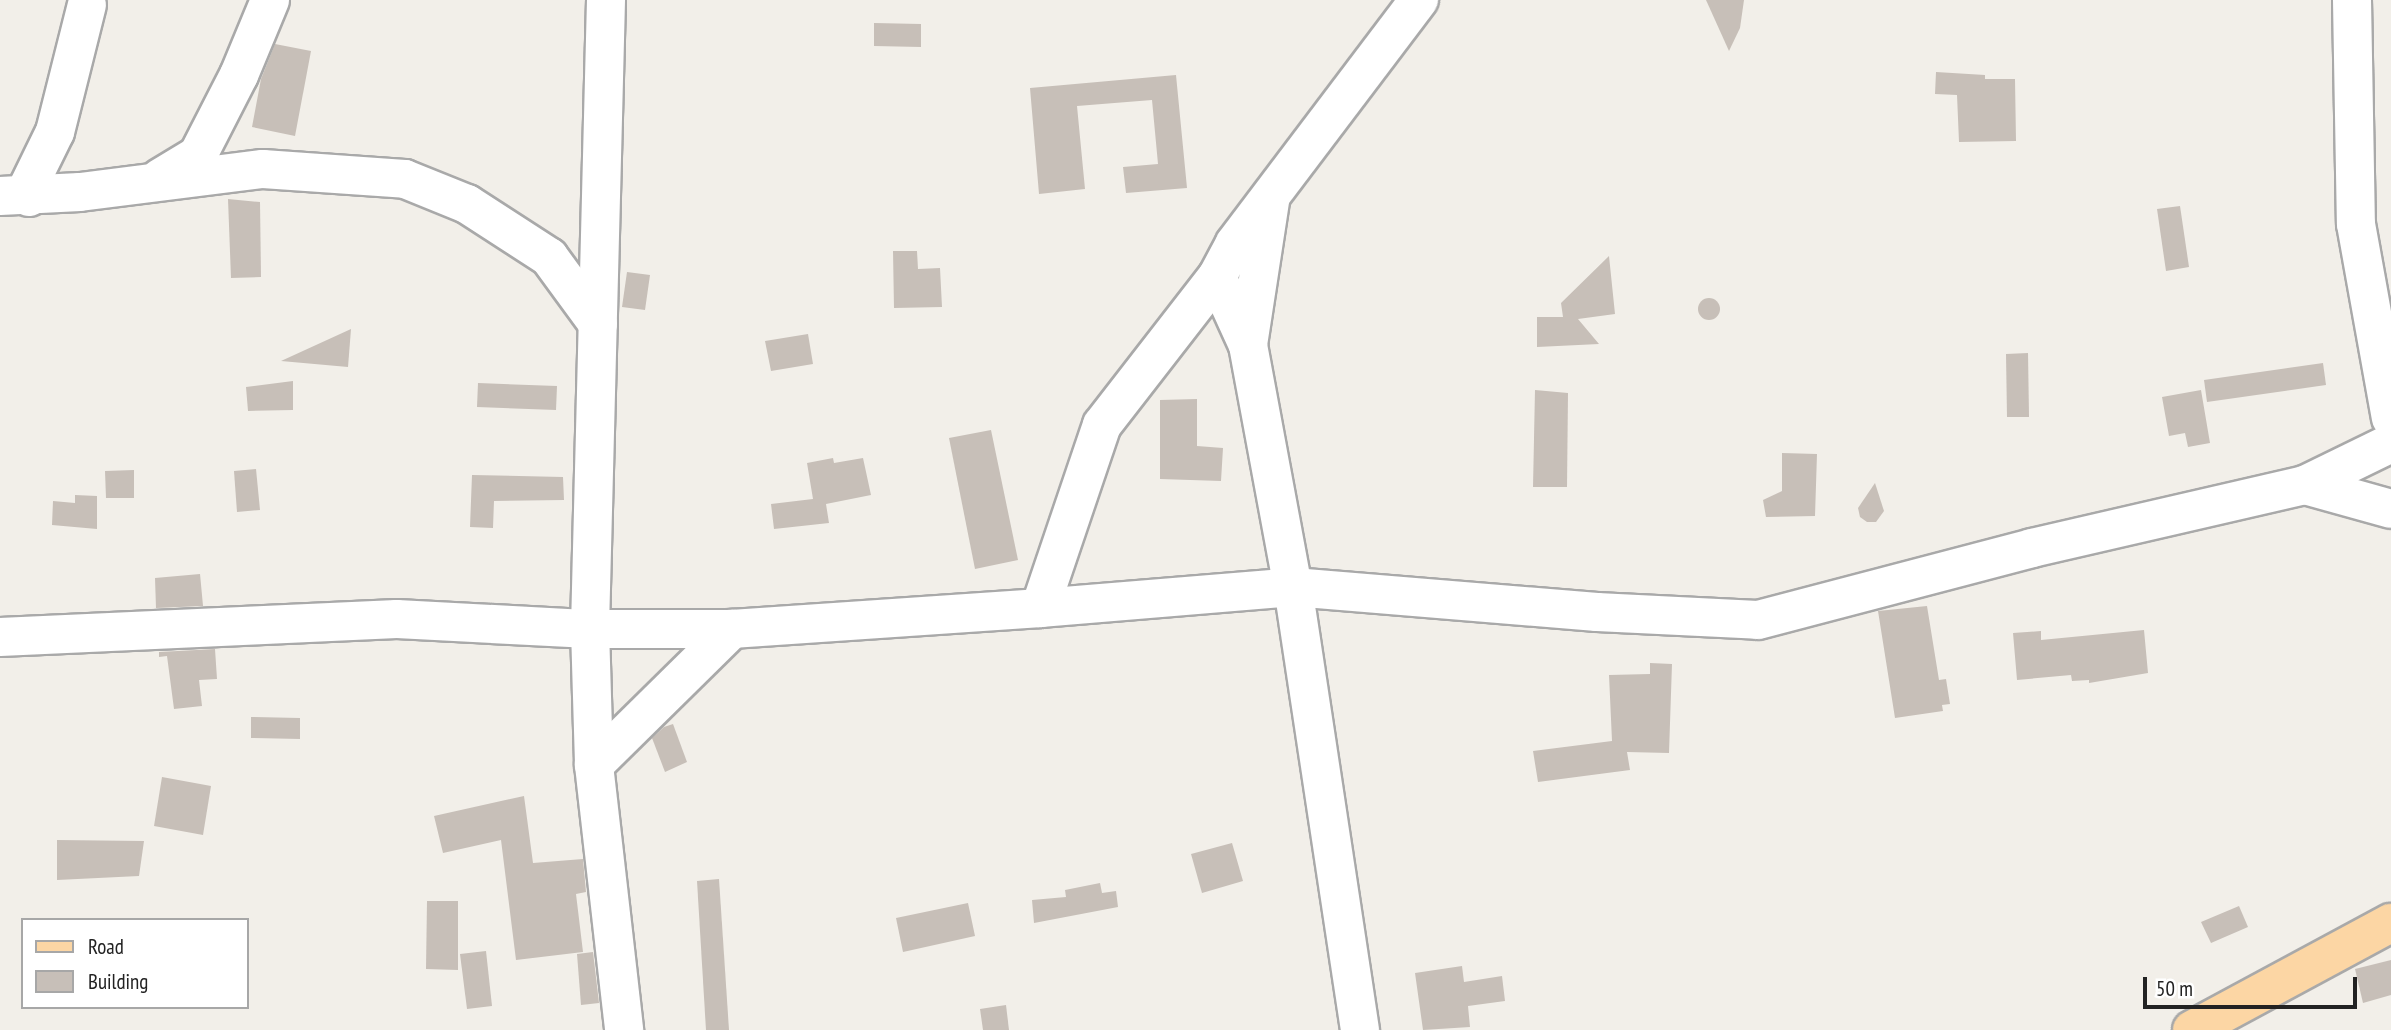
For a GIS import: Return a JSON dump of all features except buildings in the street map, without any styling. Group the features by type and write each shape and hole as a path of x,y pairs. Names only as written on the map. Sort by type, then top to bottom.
{"main road":[{"path":"2192,1030 2391,923"}],"street":[{"path":"154,181 198,155 239,75 270,0"},
{"path":"606,0 590,629 594,765 624,1030"},
{"path":"1040,608 1102,425 1217,277 1235,243 1419,0"},
{"path":"2352,0 2356,224 2391,418"},
{"path":"14,197 28,187 55,132 87,5"},
{"path":"14,197 263,169 405,179 467,204 549,257 598,324"},
{"path":"1248,345 1270,196"},
{"path":"1217,277 1248,345 1293,587 1360,1030"},
{"path":"0,637 397,619 590,629 732,629 1293,587 1597,612 1758,620 2032,548 2305,485 2391,443"},
{"path":"2305,485 2391,509"},
{"path":"594,765 732,629"}]}
